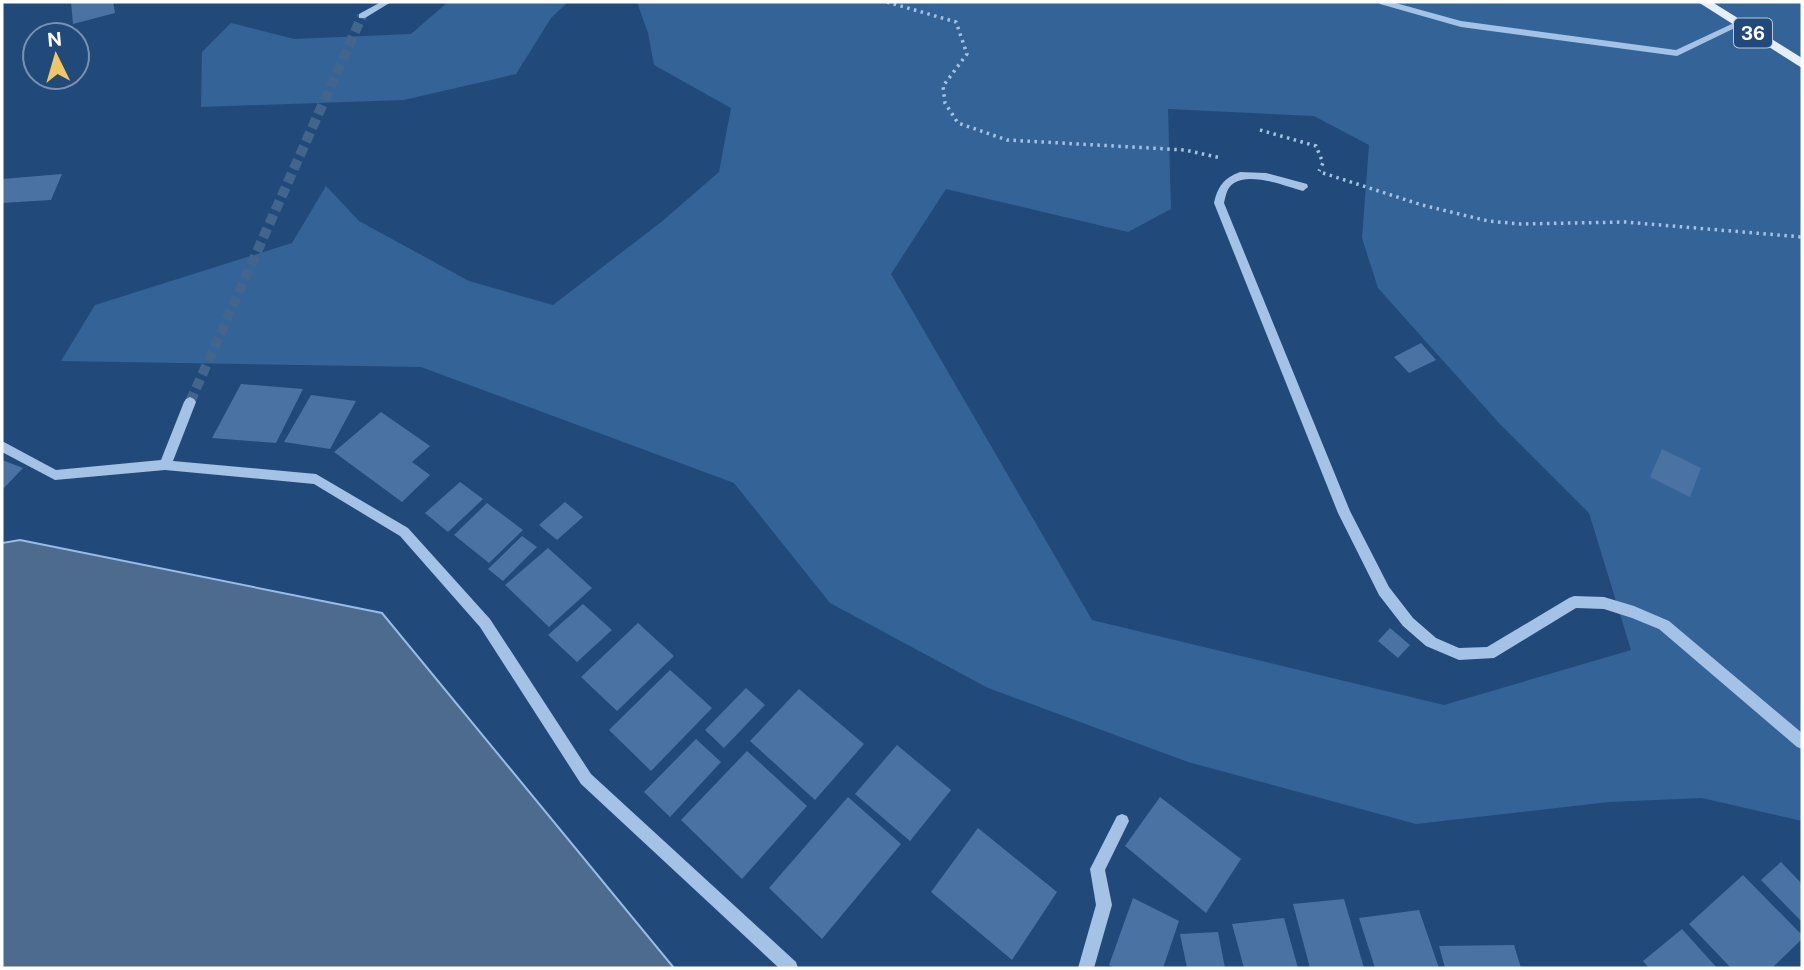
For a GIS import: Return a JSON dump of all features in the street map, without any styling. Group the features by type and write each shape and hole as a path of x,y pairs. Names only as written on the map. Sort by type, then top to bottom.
{"main road":[{"name":"36","path":"1704,2 1802,64"}],"street":[{"path":"362,16 387,2"},
{"path":"1383,2 1461,24 1677,53 1739,24"},
{"path":"1303,187 1265,176 1247,175 1230,179 1220,189 1219,203 1344,513 1384,591 1408,622 1432,642 1459,654 1489,653 1574,602 1604,603 1634,612 1664,625 1802,742"},
{"path":"165,465 190,402"},
{"path":"2,446 55,475 165,465 316,479 404,532 485,623 586,779 790,968"},
{"path":"1086,968 1104,905 1097,869 1122,821"}],"path":[{"path":"1260,130 1315,146 1323,163 1303,187"}],"shaded area":[{"path":"448,2 568,2 551,18 516,74 404,100 201,107 202,52 231,23 294,39 411,34"},
{"path":"637,2 1802,2 1802,821 1702,798 1609,802 1416,824 1188,762 988,688 830,603 734,483 421,367 61,361 95,305 292,243 326,186 359,221 469,281 553,305 660,223 719,172 731,108 654,65 648,33","holes":["1168,109 1314,116 1369,145 1362,238 1378,288 1498,422 1589,513 1631,650 1444,705 1092,620 891,274 946,189 1128,232 1171,209"]},
{"path":"20,540 382,613 674,968 2,968 2,543"}],"building":[{"path":"71,2 113,2 115,13 84,21 73,21"},
{"path":"62,174 51,200 2,203 2,179"},
{"path":"1421,343 1436,360 1409,373 1394,357"},
{"path":"241,384 303,389 276,443 212,438"},
{"path":"311,395 356,401 330,449 284,442"},
{"path":"381,412 430,446 412,462 430,475 402,502 334,452"},
{"path":"1662,449 1701,468 1690,497 1650,477"},
{"path":"2,460 23,468 2,490"},
{"path":"460,482 483,499 448,532 425,513"},
{"path":"565,502 583,517 557,540 539,525"},
{"path":"487,503 523,530 489,563 454,535"},
{"path":"522,536 537,547 503,581 488,569"},
{"path":"548,548 592,588 549,627 505,585"},
{"path":"583,604 612,630 577,662 548,635"},
{"path":"638,623 674,656 617,711 581,677"},
{"path":"1390,628 1410,645 1398,658 1378,641"},
{"path":"670,670 712,708 651,771 609,730"},
{"path":"746,688 765,705 724,748 705,730"},
{"path":"799,689 864,744 815,800 750,741"},
{"path":"696,739 721,762 670,817 644,792"},
{"path":"897,745 951,790 910,841 855,794"},
{"path":"747,751 807,806 742,879 681,820"},
{"path":"848,797 901,844 822,939 769,888"},
{"path":"1160,797 1241,859 1206,913 1125,846"},
{"path":"978,828 1057,892 1012,960 931,892"},
{"path":"1781,862 1802,884 1802,922 1761,880"},
{"path":"1743,875 1802,935 1802,939 1772,968 1731,968 1689,924"},
{"path":"1133,898 1179,921 1163,968 1115,968 1109,965"},
{"path":"1344,899 1364,968 1310,968 1293,904"},
{"path":"1419,910 1439,968 1375,968 1359,918"},
{"path":"1284,918 1298,968 1244,968 1232,924"},
{"path":"1682,929 1717,968 1649,968 1643,961"},
{"path":"1218,932 1225,968 1187,968 1180,934"},
{"path":"1514,945 1521,968 1445,968 1439,946"}],"tunnel":[{"path":"190,402 362,16"}]}
